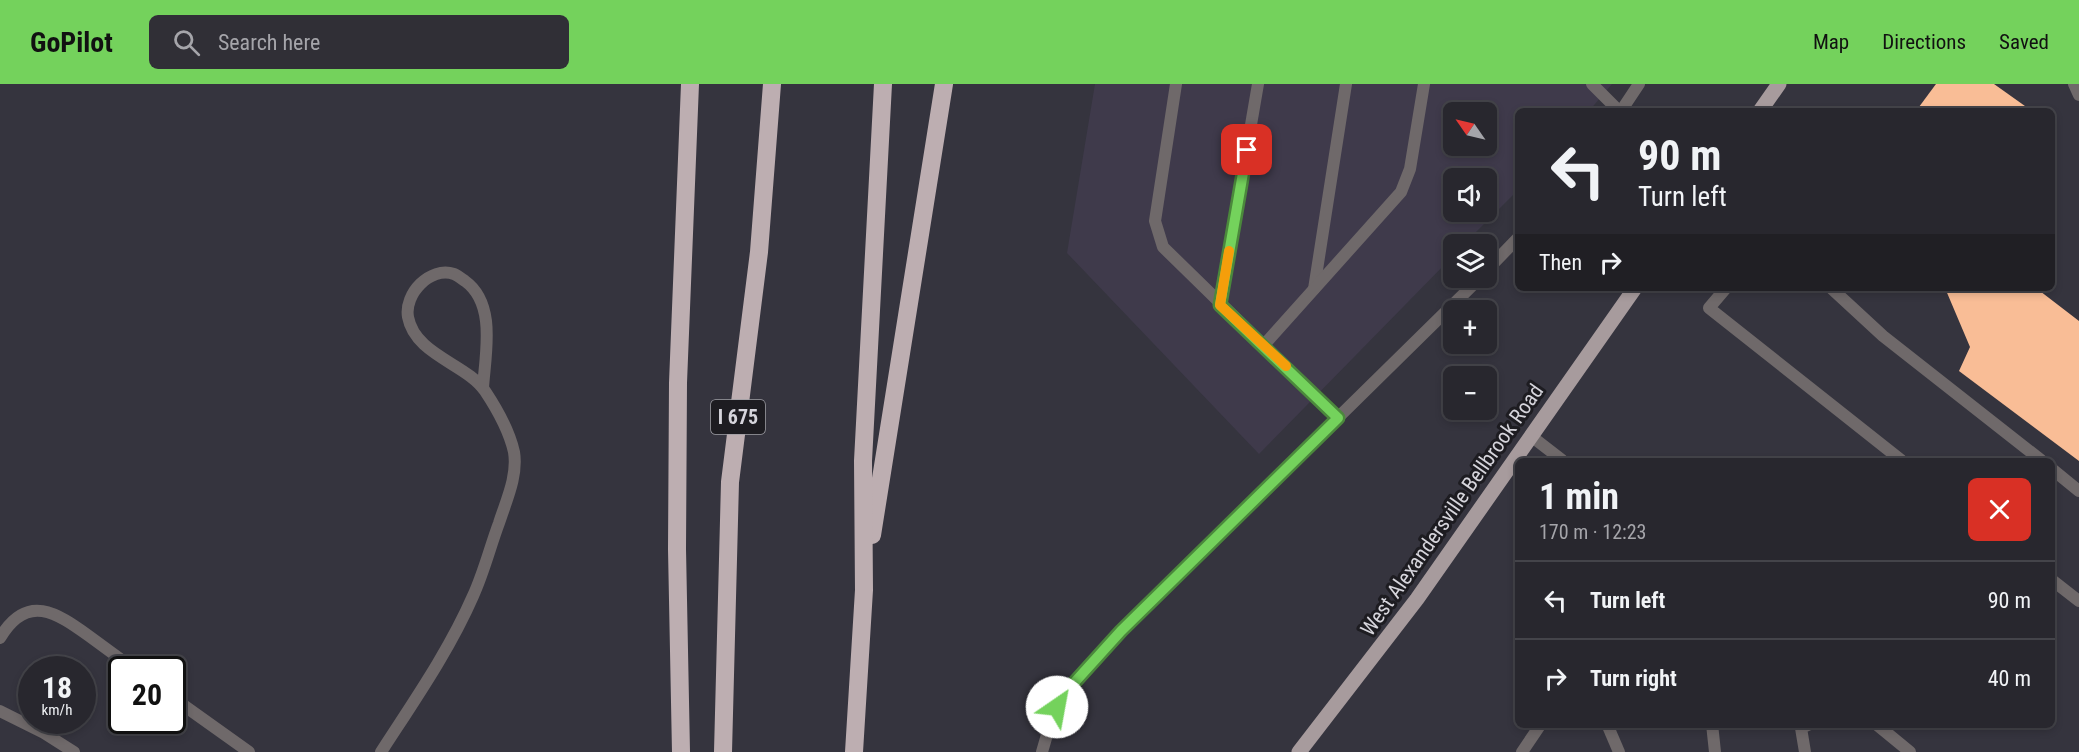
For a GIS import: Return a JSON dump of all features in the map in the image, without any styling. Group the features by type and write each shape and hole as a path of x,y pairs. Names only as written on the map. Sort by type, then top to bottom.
{"highway":[{"path":"681,752 677,549 678,383 690,84"},
{"name":"I 675","path":"723,752 730,482 759,252 772,84"},
{"path":"854,752 864,590 863,460 883,84"},
{"path":"864,590 944,84"}],"main road":[{"path":"1762,108 1779,84"},
{"name":"West Alexandersville Bellbrook Road","path":"1516,458 1633,291"},
{"name":"West Alexandersville Bellbrook Road","path":"1299,752 1417,599 1515,459"}],"street":[{"path":"1176,84 1155,221 1163,247 1338,418"},
{"path":"1220,305 1258,84"},
{"path":"1314,289 1346,84"},
{"path":"1264,345 1401,192 1410,169 1424,84"},
{"path":"1592,84 1617,108"},
{"path":"1622,108 1639,84"},
{"path":"2074,84 2079,94"},
{"path":"1497,260 1515,241"},
{"path":"381,752 433,672 474,595 512,484 514,454 504,424 483,388 427,346 415,333 408,316 410,301 427,278 437,274 453,274 469,284 480,298 486,321 483,388"},
{"path":"1042,752 1051,721 1064,694 1121,631 1470,288"},
{"path":"1723,291 1709,308 1897,458"},
{"path":"1833,291 1883,336 2038,458"},
{"path":"1531,436 1559,458"},
{"path":"2055,471 2079,490"},
{"path":"2055,582 2079,601"},
{"path":"0,638 19,617 38,609 56,613 116,656"},
{"path":"186,707 249,752"},
{"path":"0,711 44,733 74,752"},
{"path":"1522,752 1538,728"},
{"path":"1609,728 1619,752"},
{"path":"1712,728 1715,752"},
{"path":"1801,728 1805,752"},
{"path":"1881,728 1910,752"}],"shaded area":[{"path":"1095,84 1612,84 1592,108 1515,108 1515,193 1497,211 1497,168 1443,168 1443,222 1486,222 1474,234 1443,234 1443,266 1259,454 1067,253"}],"building":[{"path":"1936,84 1994,84 2028,108 1918,108"},
{"path":"1946,291 2040,291 2079,321 2079,461 1959,371 1970,347"}],"slow traffic":[{"path":"1229,251 1220,305 1286,366"}],"route":[{"path":"1057,707 1064,694 1121,631 1338,418 1220,305 1247,150"}]}
